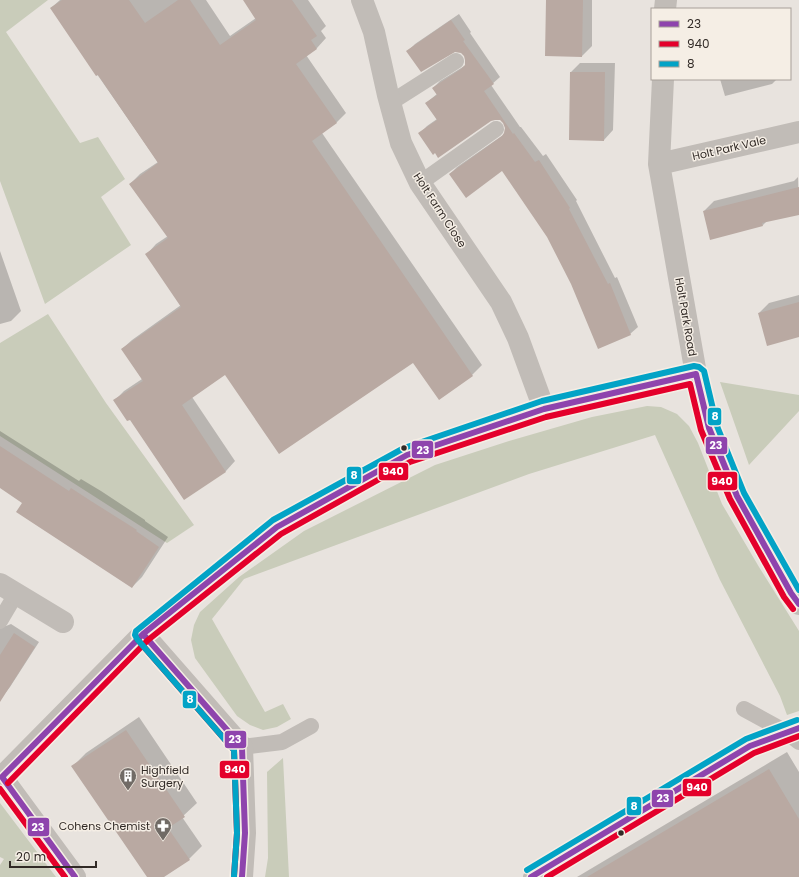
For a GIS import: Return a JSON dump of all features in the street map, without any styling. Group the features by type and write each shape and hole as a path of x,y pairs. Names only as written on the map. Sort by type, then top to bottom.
{"street":[{"name":"Holt Farm Close","path":"362,0 374,32 390,103 401,143 420,183 502,302 518,338 544,410"},
{"name":"Holt Park Road","path":"663,80 659,164 696,374 710,428 737,496 791,593 799,604"},
{"name":"Holt Park Vale","path":"659,164 799,132"},
{"path":"75,877 1,776 143,634 277,526 407,455 544,410 696,374"},
{"path":"8,589 63,622"},
{"path":"143,634 242,747 244,833 242,877"}],"lane":[{"path":"390,103 456,60"},
{"path":"420,183 496,129"},
{"path":"0,621 8,589"},
{"path":"744,709 795,734"},
{"path":"242,747 282,742 311,726"},
{"path":"531,877 750,746 795,734"}],"green space":[{"path":"0,0 48,0 6,32 80,143 98,137 125,179 101,197 131,245 45,304 0,181"},
{"path":"48,314 106,403 194,525 167,543 0,436 0,343"},
{"path":"720,382 799,395 799,411 749,465"},
{"path":"647,406 661,407 677,414 689,426 698,443 722,504 799,631 799,711 787,715 780,696 720,580 655,435 529,474 244,579 212,619 265,712 283,704 291,719 277,727 263,730 250,725 237,716 195,658 191,640 194,625 200,612 239,577 304,531 435,465 509,441 592,417"},
{"path":"283,758 289,877 265,877 268,858 267,772"},
{"path":"0,803 56,877 0,877 0,865 4,859 0,857"}],"building":[{"path":"62,0 129,0 145,23 178,0 190,0 220,45 256,20 243,0 292,0 317,36 311,40 317,49 296,64 337,123 312,141 473,376 439,400 413,363 279,454 225,375 182,405 226,472 184,500 130,420 127,421 113,400 143,381 121,349 181,307 145,254 168,238 129,184 158,163 50,8"},
{"path":"546,0 583,0 582,57 545,56"},
{"path":"451,20 465,40 463,41 494,84 484,91 513,134 514,133 535,162 539,160 570,208 569,209 608,284 610,283 631,335 598,349 571,284 547,237 502,171 466,198 449,174 502,136 505,128 500,120 491,121 438,158 435,153 433,155 418,133 437,120 425,103 437,95 432,88 461,69 465,65 465,60 461,53 455,52 421,72 406,51"},
{"path":"570,72 605,72 604,141 569,140"},
{"path":"799,187 799,215 762,223 763,226 710,240 703,211"},
{"path":"799,302 799,337 767,346 758,313"},
{"path":"0,446 69,491 71,488 137,530 136,531 159,547 132,588 16,512 22,503 0,488"},
{"path":"14,633 35,647 0,702 0,655"},
{"name":"Highfield Surgery","path":"126,730 185,817 168,828 190,860 164,877 147,877 71,766"},
{"path":"769,769 799,819 799,877 587,877"}],"transit line":[{"name":"8","path":"234,876 237,833 234,750 137,639 135,635 136,631 273,520 404,448 542,401 694,366 699,367 704,371 717,426 744,493 799,590"},
{"name":"23","path":"2,777 143,634 277,527 407,455 544,409 696,374 709,428 737,496 791,593 799,604"},
{"name":"940","path":"8,783 148,640 281,534 410,462 546,417 690,384 701,430 730,499 784,597 793,609"},
{"name":"23","path":"143,634 242,747 245,833 242,877"},
{"name":"940","path":"137,639 234,750 237,833 234,876"},
{"name":"8","path":"527,870 746,739 797,720"},
{"name":"23","path":"531,877 750,746 799,728"},
{"name":"940","path":"547,877 754,753 799,736"},
{"name":"23","path":"2,777 75,877"},
{"name":"940","path":"0,789 65,877"}],"place":[{"name":"Highfield Surgery","path":"128,791"},
{"name":"Cohens Chemist","path":"163,841"}]}
